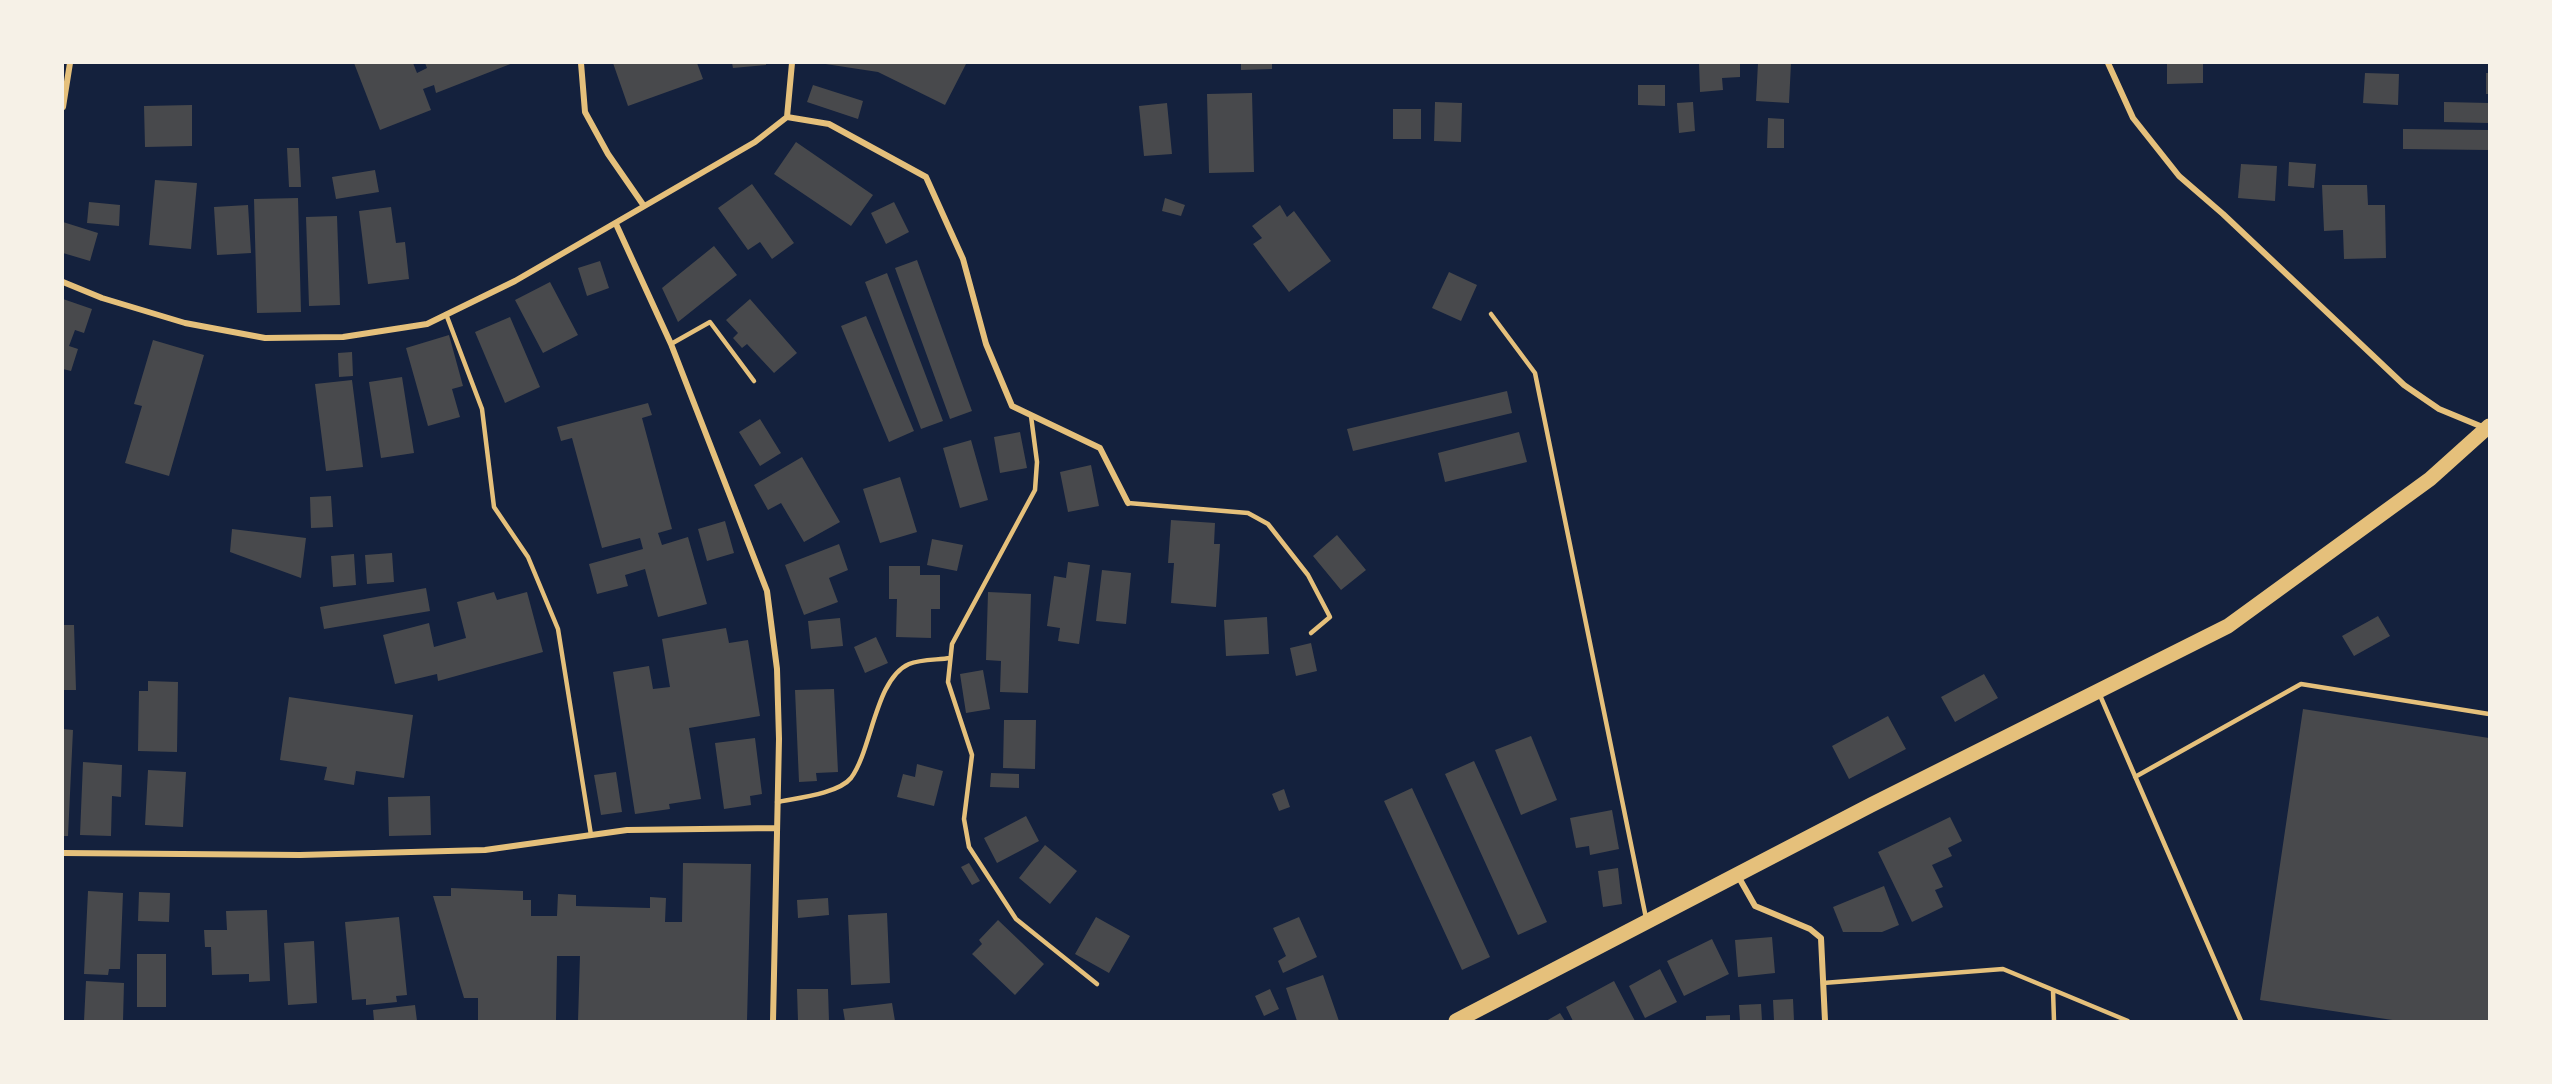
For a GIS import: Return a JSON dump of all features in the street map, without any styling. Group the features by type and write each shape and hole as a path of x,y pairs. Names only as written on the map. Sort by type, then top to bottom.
{"main road":[{"path":"1456,1021 1871,805 2228,626 2430,479 2488,428"}],"street":[{"path":"63,107 69,63"},
{"path":"580,63 585,112 608,154 644,206"},
{"path":"63,282 102,298 185,323 265,338 343,337 427,324 515,280 616,224 755,142 787,117 792,63"},
{"path":"2108,63 2133,117 2178,176 2223,214 2404,386 2439,409 2488,428"},
{"path":"787,117 829,124 926,177 963,259 986,344 1011,406 1100,448 1128,503"},
{"path":"616,224 671,344 767,591 777,669 773,1021"},
{"path":"63,853 300,855 484,850 627,830 776,828"},
{"path":"1738,875 1755,906 1810,929 1821,938 1825,1021"}],"lane":[{"path":"1491,314 1535,373 1647,923"},
{"path":"446,315 482,409 494,507 528,557 558,629 591,835"},
{"path":"671,344 710,322 754,381"},
{"path":"1031,416 1037,462 1035,490 951,644 948,682 972,755 964,819 969,847 1016,919 1097,984"},
{"path":"1128,503 1248,513 1268,524 1308,575 1330,617 1311,633"},
{"path":"777,802 833,789 850,779 862,754 883,696 898,671 910,663 950,658"},
{"path":"2135,777 2301,684 2489,714"},
{"path":"2098,691 2241,1021"},
{"path":"1823,983 2003,969 2128,1021"},
{"path":"2053,990 2054,1021"}],"building":[{"path":"354,63 413,63 417,73 427,68 425,63 513,63 436,93 434,85 423,89 431,110 380,130"},
{"path":"613,63 697,63 703,79 628,106"},
{"path":"732,63 766,63 766,65 733,68"},
{"path":"819,63 966,64 945,105 878,72"},
{"path":"1241,63 1272,63 1272,69 1241,70"},
{"path":"1699,63 1740,63 1740,77 1722,78 1723,90 1700,92"},
{"path":"1758,63 1791,63 1789,103 1756,101"},
{"path":"2167,63 2203,63 2203,83 2167,84"},
{"path":"2365,73 2399,74 2398,105 2363,103"},
{"path":"2486,73 2489,73 2489,94 2486,94"},
{"path":"813,85 863,101 858,119 807,102"},
{"path":"1638,85 1665,85 1665,106 1638,105"},
{"path":"1252,93 1254,172 1209,173 1207,94"},
{"path":"1435,102 1462,103 1461,142 1434,141"},
{"path":"1693,102 1695,131 1679,133 1677,103"},
{"path":"2444,102 2489,103 2489,123 2444,122"},
{"path":"1167,103 1172,154 1144,156 1139,106"},
{"path":"192,105 192,146 145,147 144,106"},
{"path":"1393,109 1421,109 1421,139 1393,139"},
{"path":"1768,118 1784,119 1784,148 1767,148"},
{"path":"2403,129 2489,130 2489,150 2403,149"},
{"path":"796,142 873,195 851,226 774,174"},
{"path":"287,148 299,148 301,187 289,187"},
{"path":"2289,162 2316,164 2314,188 2288,186"},
{"path":"2241,164 2277,166 2275,201 2238,198"},
{"path":"375,170 379,192 336,199 332,177"},
{"path":"155,180 197,183 191,249 149,245"},
{"path":"752,184 794,243 772,259 760,242 748,250 718,208"},
{"path":"2322,185 2367,185 2368,205 2385,205 2386,258 2344,259 2343,230 2324,231"},
{"path":"298,198 301,312 257,313 254,199"},
{"path":"1165,198 1185,205 1181,216 1162,211"},
{"path":"89,202 120,205 119,226 87,223"},
{"path":"894,202 909,232 886,244 871,213"},
{"path":"248,205 251,253 217,255 214,207"},
{"path":"1280,205 1287,217 1294,211 1331,261 1289,292 1253,244 1262,238 1252,226"},
{"path":"391,207 396,243 405,242 409,279 368,284 359,211"},
{"path":"337,216 340,305 309,306 306,217"},
{"path":"63,222 98,233 90,261 63,253"},
{"path":"714,246 737,275 678,322 662,288"},
{"path":"917,260 972,411 950,419 895,268"},
{"path":"600,261 609,288 587,296 578,268"},
{"path":"1449,272 1477,285 1461,321 1432,308"},
{"path":"887,273 943,421 921,429 865,282"},
{"path":"550,282 578,335 543,353 515,300"},
{"path":"63,299 92,309 84,333 75,330 69,346 78,349 71,371 63,369"},
{"path":"750,299 797,353 774,373 747,344 742,348 733,338 738,333 726,320"},
{"path":"866,316 914,431 889,442 841,326"},
{"path":"510,317 540,387 505,403 475,332"},
{"path":"449,335 463,386 452,389 460,417 428,426 406,348"},
{"path":"153,340 204,355 169,476 125,463 142,406 134,404"},
{"path":"352,352 353,376 339,377 338,353"},
{"path":"402,377 414,453 381,458 369,382"},
{"path":"352,380 363,467 326,471 315,384"},
{"path":"1507,391 1512,413 1353,451 1347,429"},
{"path":"648,403 652,415 642,418 672,529 658,533 662,545 688,537 707,604 658,617 645,569 625,575 628,586 597,594 589,564 643,549 640,538 602,548 572,438 561,441 557,427"},
{"path":"760,419 781,453 760,466 739,432"},
{"path":"1020,432 1027,468 1000,473 994,437"},
{"path":"1519,432 1527,462 1445,482 1438,453"},
{"path":"971,440 988,500 960,508 943,448"},
{"path":"802,457 840,522 804,542 781,503 768,510 754,485"},
{"path":"1091,465 1099,506 1068,512 1060,472"},
{"path":"900,477 917,532 880,543 863,489"},
{"path":"331,496 333,527 311,528 310,497"},
{"path":"1171,520 1215,523 1214,544 1220,544 1216,607 1171,603 1174,563 1168,563"},
{"path":"725,521 734,553 707,561 698,529"},
{"path":"232,529 306,538 301,578 230,552"},
{"path":"1337,535 1366,570 1341,590 1313,556"},
{"path":"932,539 963,545 957,571 927,565"},
{"path":"839,544 848,570 829,578 838,602 804,615 785,565"},
{"path":"392,553 394,582 367,584 365,555"},
{"path":"354,554 356,585 333,587 331,556"},
{"path":"1068,562 1090,565 1079,644 1058,641 1060,628 1047,626 1054,576 1066,578"},
{"path":"889,566 920,566 920,575 940,575 940,609 931,609 931,638 896,637 897,599 889,599"},
{"path":"1102,570 1131,573 1126,624 1096,621"},
{"path":"426,588 430,611 324,629 320,607"},
{"path":"494,592 497,600 527,592 543,652 438,681 437,674 395,684 383,635 429,623 434,647 466,638 457,602"},
{"path":"988,592 1031,594 1028,693 1000,692 1001,661 986,660"},
{"path":"2378,616 2390,636 2354,656 2342,636"},
{"path":"1267,617 1269,654 1226,656 1224,620"},
{"path":"840,618 843,646 811,649 808,621"},
{"path":"63,625 74,625 76,690 63,690"},
{"path":"726,628 729,643 748,640 760,716 689,728 701,799 669,804 670,809 635,814 613,672 649,666 653,689 670,687 662,639"},
{"path":"876,637 888,663 865,673 854,647"},
{"path":"1311,643 1317,671 1296,676 1290,648"},
{"path":"983,670 990,709 966,713 960,674"},
{"path":"1984,674 1998,698 1955,722 1941,697"},
{"path":"148,681 178,682 177,752 138,751 139,691 148,691"},
{"path":"834,689 838,772 816,773 817,781 799,782 795,690"},
{"path":"289,697 413,715 404,778 356,771 354,785 324,780 327,767 280,760"},
{"path":"2303,709 2489,738 2489,1021 2399,1021 2260,1000"},
{"path":"1888,716 1906,749 1849,779 1832,746"},
{"path":"1004,720 1036,720 1035,769 1003,768"},
{"path":"63,729 73,730 68,836 63,836"},
{"path":"1531,736 1557,800 1521,815 1495,750"},
{"path":"755,738 762,794 750,796 751,805 724,809 715,743"},
{"path":"1474,761 1547,922 1518,935 1445,774"},
{"path":"83,762 122,765 121,797 112,796 111,836 80,835"},
{"path":"917,764 943,771 934,806 897,797 903,774 915,777"},
{"path":"148,770 186,772 183,827 145,825"},
{"path":"616,772 622,812 601,815 594,775"},
{"path":"991,773 1019,774 1019,788 990,787"},
{"path":"1412,788 1490,957 1462,970 1384,801"},
{"path":"1284,789 1290,807 1279,811 1272,794"},
{"path":"430,796 431,835 389,836 388,797"},
{"path":"1612,810 1619,849 1590,855 1589,846 1576,848 1570,818"},
{"path":"1026,816 1039,841 997,863 984,838"},
{"path":"1950,817 1962,841 1948,848 1952,856 1932,865 1943,887 1935,890 1943,907 1912,922 1878,852"},
{"path":"1045,845 1077,871 1050,904 1019,878"},
{"path":"683,863 751,864 747,1021 578,1021 580,956 557,956 556,1021 478,1021 478,998 464,998 433,896 451,896 451,888 523,891 523,900 531,900 531,916 557,916 558,894 576,895 576,906 650,908 650,897 666,898 665,922 682,922"},
{"path":"969,863 980,881 972,885 961,867"},
{"path":"1618,868 1622,904 1603,907 1598,871"},
{"path":"1884,886 1899,925 1882,932 1843,932 1833,907"},
{"path":"88,891 123,893 120,969 109,969 108,975 84,974"},
{"path":"139,892 170,893 169,922 138,921"},
{"path":"828,898 829,915 798,918 797,900"},
{"path":"267,910 270,981 249,982 249,974 212,975 211,947 205,947 204,930 227,930 226,911"},
{"path":"887,913 890,983 851,985 848,915"},
{"path":"399,917 407,995 396,996 397,1002 366,1005 366,999 352,1000 345,922"},
{"path":"1096,917 1130,936 1109,973 1075,954"},
{"path":"1299,917 1317,957 1283,973 1278,961 1286,956 1273,928"},
{"path":"998,920 1044,964 1015,995 972,954 982,944 979,940"},
{"path":"1772,937 1775,973 1738,977 1735,940"},
{"path":"1712,939 1729,974 1684,996 1667,961"},
{"path":"314,941 317,1003 288,1005 284,943"},
{"path":"137,954 166,954 166,1007 137,1007"},
{"path":"1660,969 1677,1002 1645,1018 1629,986"},
{"path":"1323,975 1339,1021 1297,1021 1286,988"},
{"path":"86,981 124,983 123,1021 84,1021"},
{"path":"1614,981 1635,1021 1573,1021 1566,1007"},
{"path":"797,989 828,989 829,1021 798,1021"},
{"path":"1270,989 1279,1009 1264,1016 1255,996"},
{"path":"1793,999 1794,1021 1774,1021 1773,1000"},
{"path":"892,1003 895,1021 845,1021 843,1009"},
{"path":"1761,1004 1762,1021 1740,1021 1739,1005"},
{"path":"415,1005 417,1021 374,1021 373,1010"},
{"path":"1560,1013 1565,1021 1546,1021"},
{"path":"1730,1015 1730,1021 1706,1021 1706,1016"}]}
